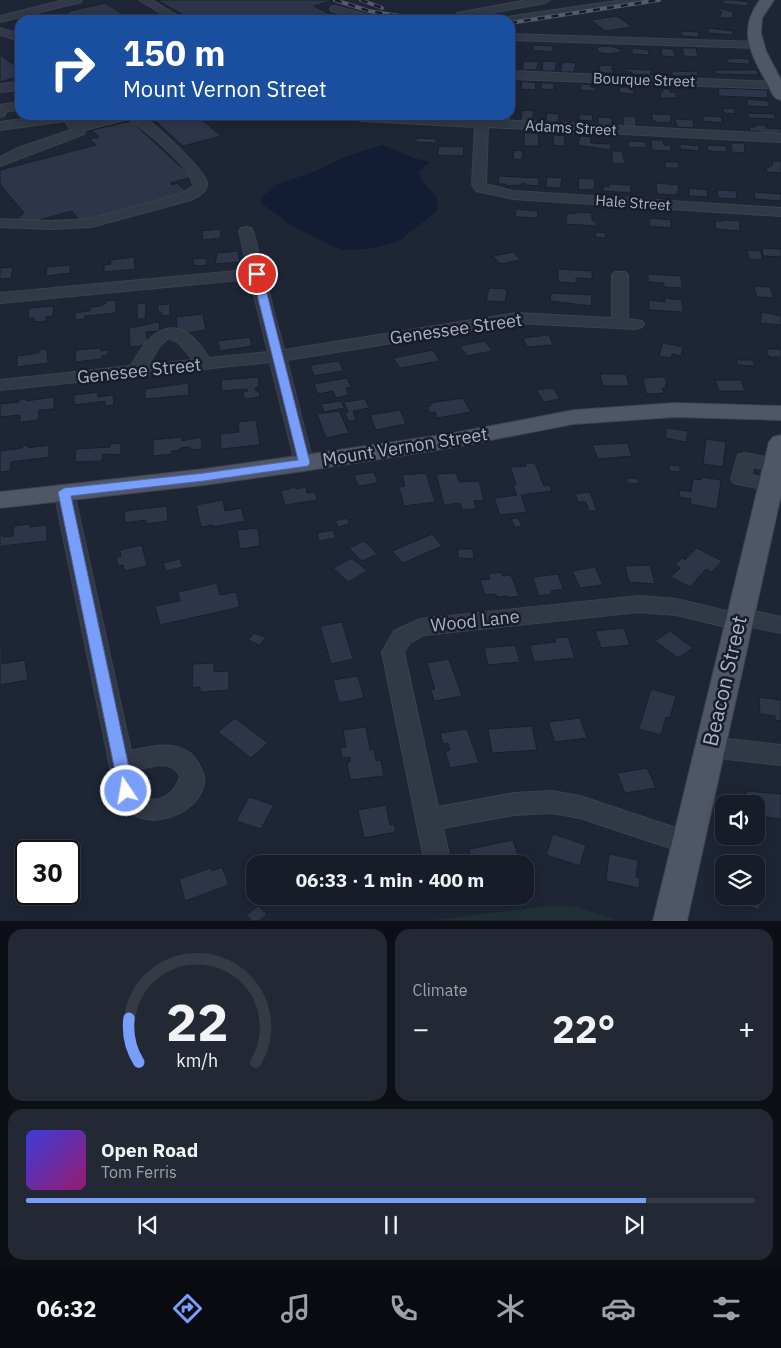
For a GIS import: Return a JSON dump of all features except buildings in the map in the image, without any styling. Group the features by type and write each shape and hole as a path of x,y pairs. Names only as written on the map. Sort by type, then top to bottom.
{"main road":[{"path":"767,0 758,12 754,23 758,45 779,90"},
{"name":"Mount Vernon Street","path":"0,500 204,477 304,463 449,441 574,417 674,410 781,413"},
{"name":"Beacon Street","path":"670,920 776,464"}],"street":[{"path":"16,15 77,0"},
{"path":"144,0 171,15"},
{"path":"461,15 546,0"},
{"path":"515,19 645,0"},
{"path":"335,9 357,15"},
{"path":"0,19 15,15"},
{"path":"0,31 15,36"},
{"path":"515,37 758,45"},
{"name":"Bourque Street","path":"515,75 779,90"},
{"path":"0,88 15,86"},
{"path":"0,110 15,107"},
{"path":"0,126 75,120 79,131 23,151 0,162"},
{"path":"0,223 52,225 92,223 186,197 197,191 200,184 199,179 190,167 136,120"},
{"name":"Adams Street","path":"410,120 781,138"},
{"name":"Hale Street","path":"482,123 479,184 481,188 513,195 545,198 781,212"},
{"path":"246,231 304,463"},
{"path":"0,298 257,274"},
{"name":"Genessee Street","path":"278,356 508,319 534,318 628,323 620,275"},
{"path":"137,371 156,340 161,336 170,334 178,335 190,342 203,364"},
{"name":"Genesee Street","path":"0,385 278,356"},
{"path":"64,492 121,764"},
{"name":"Wood Lane","path":"436,855 393,657 395,646 407,632 427,626 640,604 676,607 739,619"},
{"path":"739,619 781,625"},
{"path":"710,747 781,755"},
{"path":"428,820 514,804 552,802 580,808 688,843"}],"shaded area":[{"path":"550,906 575,907 617,920 435,920"}],"water":[{"path":"383,145 413,158 430,162 419,171 420,177 437,198 437,211 399,241 375,248 346,250 334,247 289,224 261,203 261,198 277,184 316,171 344,157"}],"railway":[{"path":"335,0 369,11 393,15"},
{"path":"361,0 382,8"},
{"path":"515,22 659,0"}],"route":[{"path":"126,791 64,492 204,477 304,463 257,274"}]}
